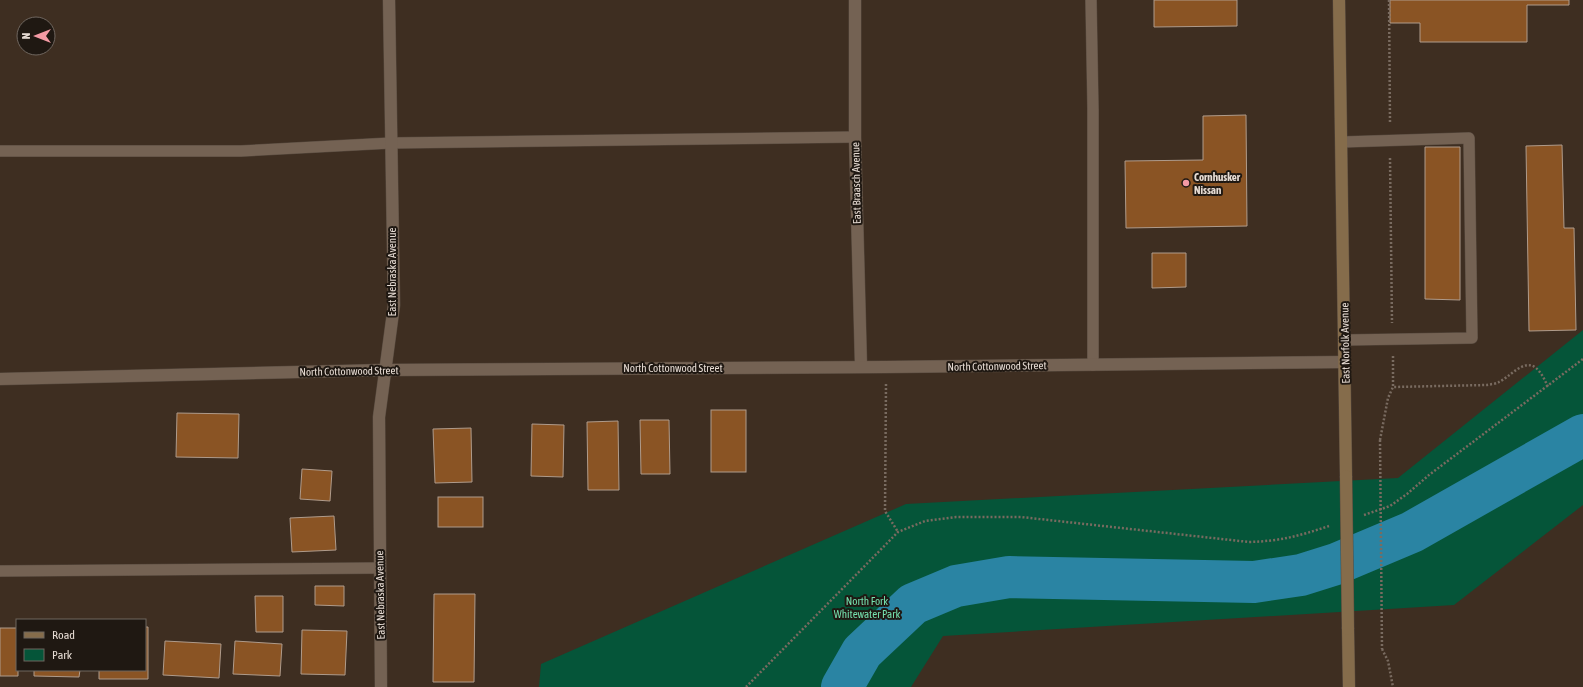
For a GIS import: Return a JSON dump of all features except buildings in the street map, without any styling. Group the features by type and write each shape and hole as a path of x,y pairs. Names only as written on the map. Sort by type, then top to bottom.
{"main road":[{"name":"East Norfolk Avenue","path":"1339,0 1349,687"}],"street":[{"name":"East Nebraska Avenue","path":"381,687 379,417 394,305 389,0"},
{"name":"East Braasch Avenue","path":"854,0 855,137 861,366"},
{"name":"North Cottonwood Street","path":"0,379 385,370 1345,362"}],"lane":[{"path":"1090,0 1093,109 1093,365"},
{"path":"0,151 241,151 391,143 855,137"},
{"path":"1342,142 1469,138 1472,330 1472,338 1345,340"},
{"path":"0,571 380,568"}],"path":[{"path":"1388,0 1393,387 1388,398 1380,440 1382,649 1388,661 1392,687"},
{"path":"1361,516 1390,506 1407,494 1429,475 1548,387 1583,359"},
{"path":"1393,387 1487,385 1499,382 1527,365 1534,366 1539,371 1548,387"},
{"path":"886,367 885,511 898,532"},
{"path":"746,687 898,532 925,521 956,517 1021,517 1249,542 1274,541 1295,537 1332,525"}],"green space":[{"name":"North Fork Whitewater Park","path":"1583,330 1583,505 1454,605 943,636 911,687 539,687 541,664 906,504 1398,478"}],"waterway":[{"path":"842,687 862,652 913,604 956,586 1009,577 1254,582 1301,575 1336,564 1412,532 1583,435"}],"place":[{"name":"Cornhusker Nissan","path":"1186,183"}]}
